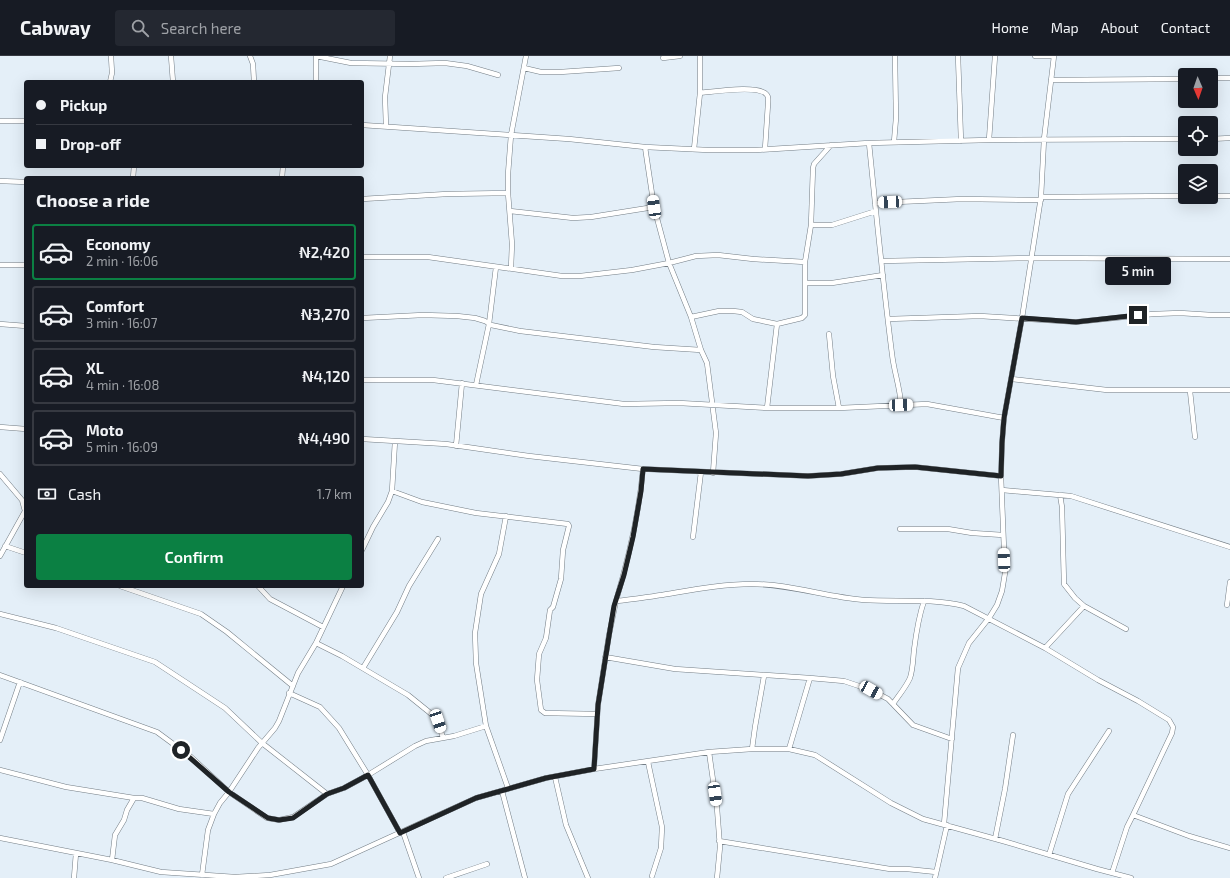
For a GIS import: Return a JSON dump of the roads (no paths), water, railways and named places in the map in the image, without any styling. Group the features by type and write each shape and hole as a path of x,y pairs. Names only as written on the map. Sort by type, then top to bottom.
{"street":[{"path":"110,80 112,73 111,56"},
{"path":"171,56 173,80"},
{"path":"250,56 253,64 254,80"},
{"path":"316,80 316,56 351,63 445,63 467,66 498,75"},
{"path":"386,126 385,97 390,56"},
{"path":"510,268 512,244 508,193 511,135 526,56"},
{"path":"662,58 680,56"},
{"path":"694,149 700,93 700,56"},
{"path":"894,142 896,118 895,56"},
{"path":"958,56 961,141"},
{"path":"989,140 995,56"},
{"path":"935,878 946,825 958,668 970,643 997,605 1002,591 1005,573 1001,476 1004,418 1012,379 1041,199 1044,139 1054,56 1035,56"},
{"path":"524,68 541,72 619,68"},
{"path":"1051,80 1178,78"},
{"path":"1218,78 1230,78"},
{"path":"700,93 740,88 762,92 767,95 768,104 765,149"},
{"path":"0,122 24,121"},
{"path":"364,124 645,147 708,150 765,149 894,142 1044,139 1178,139"},
{"path":"1218,138 1230,138"},
{"path":"869,143 894,372 900,388 901,405"},
{"path":"691,317 719,311 733,311 742,312 753,319 778,324 804,317 806,262 811,225 813,168 814,164 831,145"},
{"path":"645,147 654,207 670,263 707,363 716,433 713,473"},
{"path":"0,182 24,182"},
{"path":"364,199 447,194 508,193"},
{"path":"875,203 962,199 1178,196"},
{"path":"1218,196 1230,196"},
{"path":"510,212 573,218 591,217 654,207"},
{"path":"811,225 832,225 876,210"},
{"path":"364,257 428,257 562,276 580,276 632,270 670,263 696,256 718,255 753,259 806,262"},
{"path":"882,261 1031,258 1230,259"},
{"path":"0,265 24,265"},
{"path":"476,385 488,324 496,267"},
{"path":"806,282 832,283 883,275"},
{"path":"888,319 980,316 1076,322 1152,314 1180,313 1212,316 1230,315"},
{"path":"364,318 457,316 475,318 491,325 520,331 654,347 701,350"},
{"path":"0,324 24,326"},
{"path":"767,408 778,324"},
{"path":"829,334 833,376 839,408"},
{"path":"1012,379 1107,390 1230,390"},
{"path":"364,380 433,380 624,404 679,403 767,408 839,408 927,404 1004,418"},
{"path":"456,446 462,383"},
{"path":"1190,391 1195,437"},
{"path":"0,427 24,429"},
{"path":"364,439 456,446 643,469 808,476 841,474 878,468 915,467 1001,476"},
{"path":"364,546 388,502 392,491 395,441"},
{"path":"594,769 597,714 605,657 616,601 633,537 641,491 643,469"},
{"path":"693,537 701,472"},
{"path":"0,474 18,495 24,506 23,516 0,556"},
{"path":"1002,490 1071,496 1230,547"},
{"path":"392,491 422,502 476,513 568,524 569,526 563,550 560,579 553,606 550,610 546,638 539,654 537,665 537,680 541,710 545,713 597,714"},
{"path":"1060,495 1062,507 1064,584 1075,598 1084,606 1126,629"},
{"path":"506,516 499,554 481,594 475,633 476,662 486,726 508,788"},
{"path":"900,529 948,529 972,533 1003,535"},
{"path":"363,668 397,612 409,586 438,539"},
{"path":"5,546 24,552"},
{"path":"1227,606 1230,582"},
{"path":"616,601 711,587 753,584 864,600 950,602 964,606 989,618 1045,648 1098,680 1150,708 1169,720 1173,727 1172,733 1127,827 1111,873 1107,878"},
{"path":"126,588 201,614 227,632 292,686"},
{"path":"260,588 270,599 323,627"},
{"path":"202,875 208,830 214,814 220,802 229,792 262,743 279,721 298,673 316,643 342,588"},
{"path":"893,704 905,688 910,678 918,624 924,601"},
{"path":"1045,648 1084,606"},
{"path":"0,614 56,628 155,662 225,708 262,743 327,794"},
{"path":"316,643 342,656 408,694 429,710 438,721 443,738"},
{"path":"605,657 675,669 844,681 871,690 888,699 913,724 952,739"},
{"path":"0,675 157,732 191,757 229,792 268,818 279,820 293,818 327,794 344,788 426,741 443,738 486,726"},
{"path":"752,749 764,676"},
{"path":"789,749 810,678"},
{"path":"0,740 20,682"},
{"path":"289,693 320,707 339,728 402,832 419,878"},
{"path":"1049,855 1068,794 1109,731"},
{"path":"995,838 1005,789 1013,735"},
{"path":"0,838 112,860 161,872 236,877 270,875 331,864 476,798 508,788 594,769 709,752 752,749 789,749 815,755 904,811 923,819 995,838 1131,878"},
{"path":"709,752 717,808 719,841 717,878"},
{"path":"648,762 662,827 661,848 652,876"},
{"path":"0,770 66,788 142,798 179,809 214,814"},
{"path":"555,777 566,825 588,878"},
{"path":"502,790 525,878"},
{"path":"112,860 116,835 134,798"},
{"path":"1133,815 1189,836 1230,848"},
{"path":"719,841 890,869 936,872"},
{"path":"74,878 76,853"},
{"path":"446,878 486,864"},
{"path":"160,878 161,872"}]}
